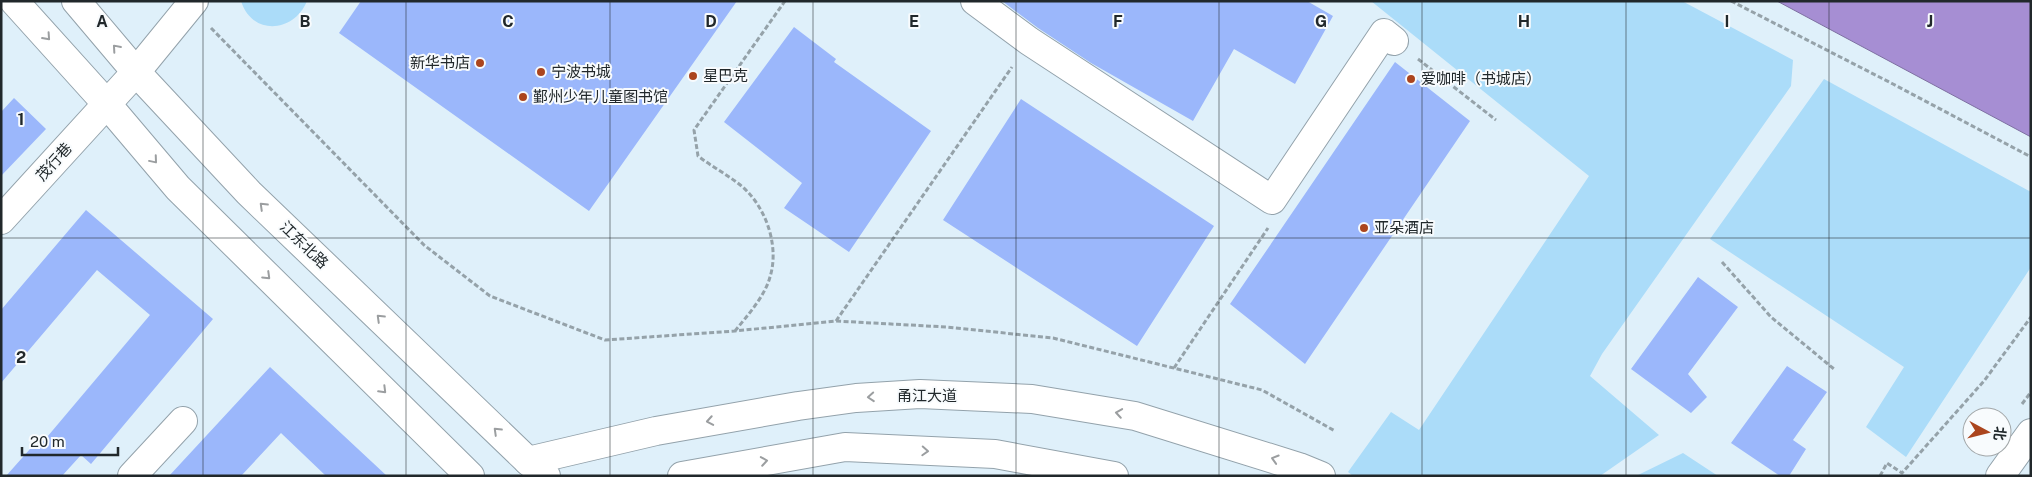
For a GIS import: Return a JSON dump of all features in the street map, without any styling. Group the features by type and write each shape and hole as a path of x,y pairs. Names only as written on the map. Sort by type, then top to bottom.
{"street":[{"path":"14,1 106,103 178,188 470,476"},
{"name":"江东北路","path":"76,1 136,72 249,193 537,469"},
{"path":"975,1 1029,42 1272,200 1384,33 1394,41"},
{"name":"茂行巷","path":"1,220 136,72 192,4"},
{"name":"甬江大道","path":"537,469 656,431 856,398 920,394 1032,400 1135,416 1299,467 1321,476"},
{"path":"132,476 183,421"},
{"path":"2000,476 2031,433"},
{"path":"682,476 845,447 995,454 1114,476"}],"path":[{"path":"735,331 752,310 770,278 774,252 768,224 756,203 740,184 698,156 694,130 785,1"},
{"path":"1731,1 2031,157"},
{"path":"192,4 424,245 490,296 606,340 735,331 836,321 946,327 1053,338 1262,390 1335,431"},
{"path":"836,321 1029,42"},
{"path":"1722,262 1771,317 1834,369"},
{"path":"1880,476 1887,464 1902,473 1984,381 2031,317"}],"shaded area":[{"path":"241,1 307,1 301,12 293,19 273,26 263,25 254,20 246,12"},
{"path":"1371,1 1682,1 1793,60 1791,86 1602,354 1590,376 1659,435 1600,476 1353,476 1348,472 1391,412 1419,430 1589,176"},
{"path":"1777,1 2031,1 2031,137"},
{"path":"1824,79 2031,192 2031,267 1906,457 1866,427 1904,367 1710,239"},
{"path":"1683,453 1718,476 1636,476"}],"building":[{"name":"宁波书城","path":"361,1 737,1 589,211 339,33"},
{"path":"1002,1 1307,1 1333,16 1295,84 1234,49 1193,121 1091,63 1038,28"},
{"path":"794,27 836,59 834,62 931,131 849,252 784,208 802,183 724,122"},
{"path":"1395,62 1470,121 1305,364 1230,304"},
{"path":"14,98 46,129 1,176 1,112"},
{"path":"1021,99 1214,226 1137,346 943,220"},
{"path":"86,210 213,319 91,464 81,455 62,476 6,476 38,440 42,443 150,315 97,270 1,383 1,310"},
{"path":"1698,277 1738,307 1688,374 1707,397 1691,413 1631,369"},
{"path":"1787,366 1827,392 1793,440 1806,449 1789,476 1780,476 1731,443"},
{"path":"270,367 387,476 326,476 281,433 241,476 169,476"}],"place":[{"name":"新华书店","path":"480,63"},
{"name":"宁波书城","path":"541,72"},
{"name":"星巴克","path":"693,76"},
{"name":"爱咖啡（书城店）","path":"1411,79"},
{"name":"鄞州少年儿童图书馆","path":"523,97"},
{"name":"亚朵酒店","path":"1364,228"}]}
